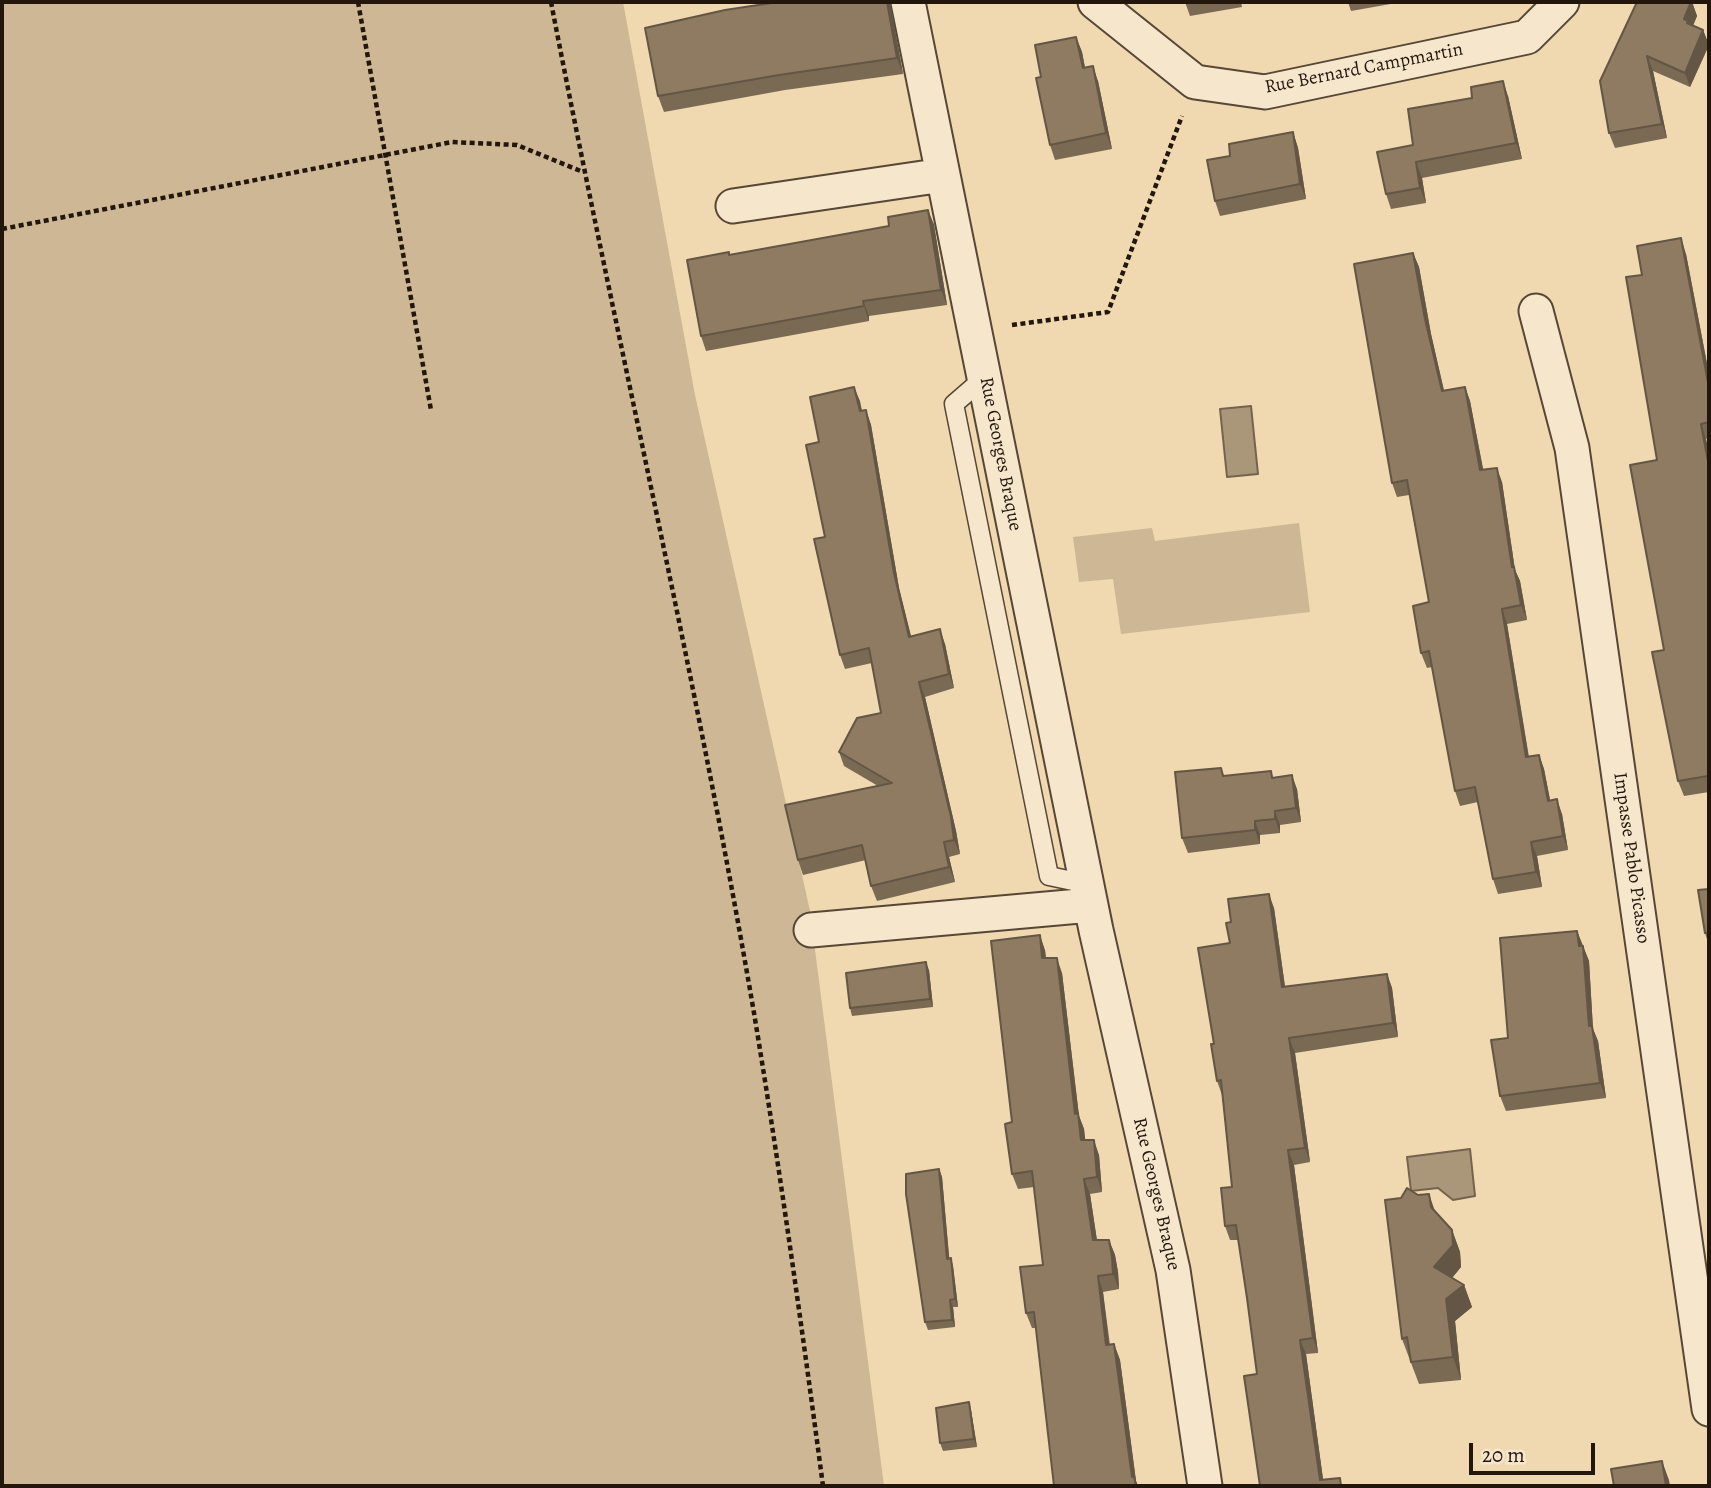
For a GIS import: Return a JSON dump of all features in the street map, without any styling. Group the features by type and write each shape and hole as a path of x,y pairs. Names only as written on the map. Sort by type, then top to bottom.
{"street":[{"name":"Rue Georges Braque","path":"908,2 1089,894 1173,1270 1205,1486"},
{"path":"1095,2 1195,82"},
{"name":"Rue Bernard Campmartin","path":"1195,82 1265,92 1527,37 1562,2"},
{"path":"733,206 943,175"},
{"name":"Impasse Pablo Picasso","path":"1536,312 1572,448 1709,1409"},
{"path":"811,930 1089,894"}],"path":[{"path":"358,2 432,410"},
{"path":"551,2 584,173 697,711 754,1013 797,1293 823,1486"},
{"path":"974,330 1108,312 1195,82"},
{"path":"2,229 452,142 517,145 584,173"}],"shaded area":[{"path":"2,2 623,2 695,395 810,911 884,1486 2,1486"},
{"path":"1251,406 1258,474 1227,477 1220,409"},
{"path":"1299,523 1310,612 1121,634 1113,579 1079,582 1073,537 1152,528 1155,541"},
{"path":"1470,1149 1475,1196 1453,1200 1438,1188 1411,1191 1407,1157"}],"building":[{"path":"778,2 887,2 897,58 658,96 645,28 725,10"},
{"path":"1637,2 1691,2 1684,19 1703,30 1685,73 1647,56 1662,124 1609,133 1600,81"},
{"path":"1076,37 1083,68 1093,66 1106,133 1050,145 1036,78 1041,77 1035,45"},
{"path":"1503,81 1516,143 1416,162 1420,188 1386,194 1377,152 1413,145 1408,109 1472,98 1471,87"},
{"path":"1293,132 1300,184 1215,201 1207,160 1230,156 1229,144"},
{"path":"928,210 941,290 863,301 864,306 701,336 687,260 889,226 888,217"},
{"path":"1681,238 1709,388 1709,422 1701,424 1709,467 1709,785 1708,776 1678,781 1652,652 1664,650 1630,465 1657,460 1626,277 1642,275 1637,246"},
{"path":"1413,253 1442,391 1465,387 1480,470 1497,468 1512,567 1521,605 1502,609 1526,757 1539,755 1548,801 1557,799 1563,836 1531,842 1536,872 1493,879 1475,787 1455,791 1429,651 1421,653 1413,606 1429,602 1407,480 1392,483 1354,264"},
{"path":"854,387 860,411 866,410 894,573 909,637 940,629 949,674 919,682 951,817 954,840 944,842 949,867 871,886 862,845 798,860 785,805 892,783 839,752 857,718 881,713 869,648 840,655 814,539 825,537 806,445 819,442 810,397"},
{"path":"1221,768 1223,776 1271,771 1272,778 1292,775 1296,808 1275,811 1275,819 1255,821 1255,830 1182,838 1175,772"},
{"path":"1709,889 1709,933 1705,933 1698,890"},
{"path":"1269,894 1282,987 1387,974 1393,1023 1289,1038 1305,1148 1288,1150 1313,1338 1300,1340 1320,1480 1340,1478 1341,1486 1260,1486 1244,1376 1257,1374 1247,1298 1236,1225 1225,1226 1221,1188 1232,1187 1221,1080 1217,1081 1211,1044 1214,1044 1198,948 1230,943 1226,923 1231,922 1228,899"},
{"path":"1577,931 1579,946 1583,946 1589,1026 1592,1026 1600,1083 1500,1096 1491,1040 1508,1038 1500,938"},
{"path":"1040,935 1042,958 1057,958 1075,1114 1078,1113 1081,1140 1094,1140 1097,1177 1084,1179 1093,1240 1109,1240 1112,1257 1113,1274 1098,1276 1106,1345 1114,1344 1132,1477 1134,1476 1136,1486 1054,1486 1034,1312 1026,1313 1020,1267 1043,1265 1032,1171 1012,1174 1005,1124 1012,1122 991,941"},
{"path":"926,962 930,999 850,1008 846,973"},
{"path":"939,1169 947,1259 951,1258 955,1299 950,1300 952,1320 925,1322 906,1194 906,1174"},
{"path":"1407,1188 1418,1195 1429,1194 1431,1207 1452,1230 1453,1245 1434,1267 1464,1285 1446,1299 1453,1357 1411,1362 1407,1337 1402,1339 1385,1200 1401,1198"},
{"path":"969,1402 974,1439 940,1443 936,1408"},
{"path":"1662,1461 1666,1486 1614,1486 1611,1469"}]}
